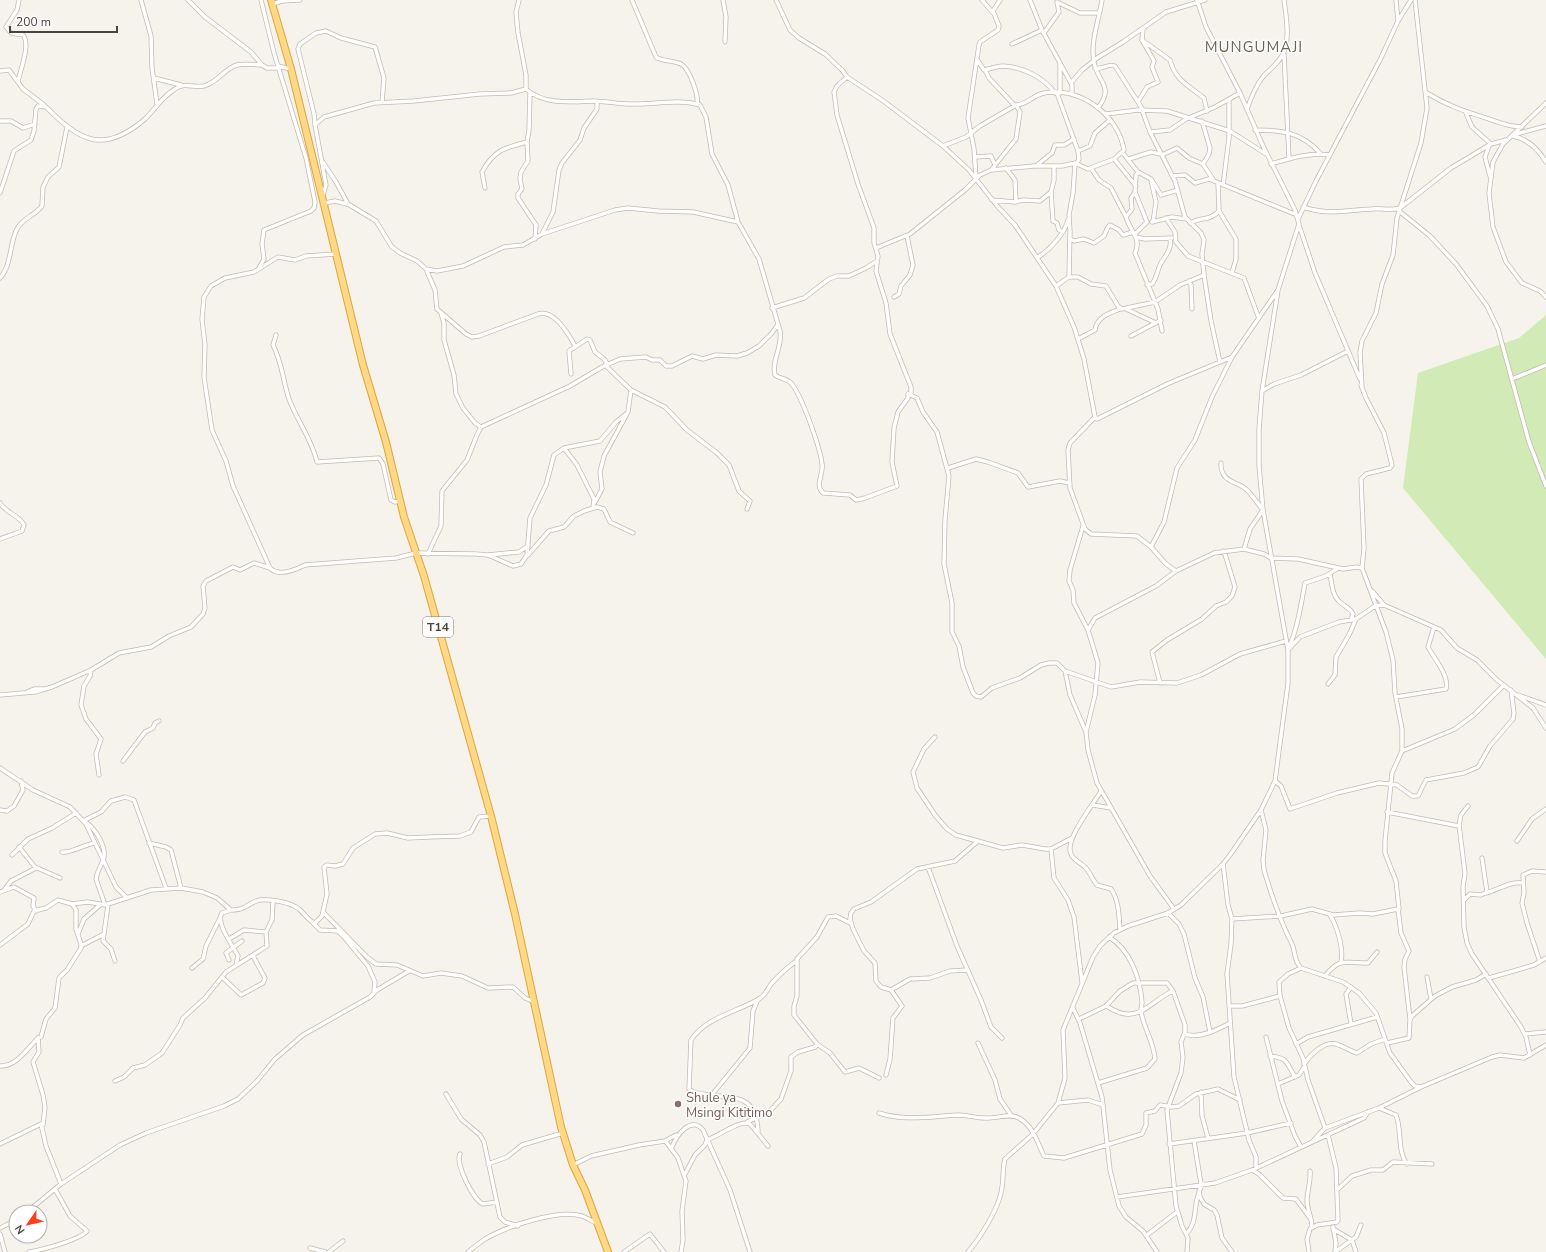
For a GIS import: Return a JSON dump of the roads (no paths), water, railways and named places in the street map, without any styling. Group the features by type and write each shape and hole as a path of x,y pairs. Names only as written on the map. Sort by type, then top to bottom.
{"highway":[{"name":"T14","path":"272,2 291,69 323,196 357,343 386,442 400,501 426,582 491,816 515,914 532,1001 563,1133 573,1166 585,1190 608,1252"}],"street":[{"path":"18,82 24,60 25,40 22,35 11,33 6,27 17,10 19,0"},
{"path":"141,0 151,36 157,104"},
{"path":"188,0 204,17 251,52 262,65"},
{"path":"259,269 264,259 262,244 264,230 311,211 314,205 314,196 304,152 278,66 261,0"},
{"path":"272,2 300,0"},
{"path":"519,0 516,12 518,34 526,75 526,89 530,93 541,98 566,102 597,101 629,104 667,101 702,106 705,112 712,154 728,185 738,222 759,259 781,339 774,366 775,374 790,382 803,403 822,460 823,470 819,486 823,494 850,495 856,500 861,500 897,486 892,462 894,428 898,412 908,398 908,394 911,393 911,387 890,334 886,303 876,271 878,256 874,243 874,228 858,184 837,115 834,92 837,86 847,78"},
{"path":"632,0 656,57 660,60 680,63 687,71 696,92 696,104"},
{"path":"723,0 726,22 725,42"},
{"path":"776,0 790,30 799,38 825,54 842,70 847,78 882,100 943,146 969,170 992,200 1015,226 1038,257 1056,286 1078,339 1084,359 1095,417 1100,420 1167,384 1232,357"},
{"path":"976,178 975,158 968,118 980,44 999,29 993,13 982,0"},
{"path":"993,13 1000,0"},
{"path":"1030,0 1043,32 1071,83 1072,92 1070,93"},
{"path":"1098,108 1103,102 1106,89 1093,61 1094,41 1102,0"},
{"path":"1184,0 1187,6"},
{"path":"1071,83 1082,70 1093,61 1143,29 1166,12 1187,6 1197,1 1205,0"},
{"path":"1284,0 1287,29 1284,53 1289,158"},
{"path":"1396,0 1398,21"},
{"path":"1298,217 1381,58 1398,21 1411,0"},
{"path":"1362,387 1360,352 1362,341 1376,313 1382,284 1393,255 1400,210 1409,186 1426,124 1427,108 1415,0"},
{"path":"1012,44 1043,32 1059,12 1056,1"},
{"path":"1056,1 1080,13 1099,12"},
{"path":"1197,1 1212,39 1240,93 1255,130 1298,217 1315,273 1358,373 1362,387 1382,426 1392,464 1390,468 1366,474 1361,479 1364,548 1362,568 1386,632 1393,660 1396,697 1401,722 1402,751 1392,773 1386,812 1385,851 1396,881 1401,933 1409,951 1405,959 1404,967 1410,1019 1409,1038 1387,1043"},
{"path":"1138,102 1147,87 1158,82 1152,67 1154,61 1142,40 1143,29"},
{"path":"323,196 326,185 314,114 298,49 300,44 323,31 361,45 376,48 384,82 382,102"},
{"path":"1142,40 1170,60 1172,68 1181,80 1191,90 1204,98 1207,111"},
{"path":"1247,109 1254,91 1262,78 1278,62 1284,53"},
{"path":"876,248 907,236 966,190 976,178 991,170 996,165 1016,138 1020,112 989,78 978,60"},
{"path":"1038,257 1047,251 1063,232 1073,192 1076,164 1079,159 1074,139 1057,93 1060,62"},
{"path":"154,78 181,85 204,86 237,65 262,65 271,68 277,68 278,66 291,69"},
{"path":"1095,68 1103,68 1111,65 1115,66 1138,102 1143,110 1150,132 1178,190 1186,219 1204,240 1204,275 1211,321 1220,362"},
{"path":"985,70 1002,66 1024,71 1043,80 1057,93"},
{"path":"0,71 9,70 23,89 46,107 67,127 83,138 104,140 117,137 144,120 157,104 181,85"},
{"path":"315,125 324,117 382,102 414,101 480,94 511,93 526,89"},
{"path":"1425,92 1466,113 1512,127 1522,127"},
{"path":"530,93 530,130 527,142 528,162 521,172 522,189 518,194 518,198 535,222 537,228 535,239"},
{"path":"943,146 966,137 970,132 1000,113 1015,105 1021,105 1042,93 1070,93 1106,114 1124,150 1114,159 1086,169 1076,164 991,170"},
{"path":"1150,132 1167,130 1240,93"},
{"path":"1223,185 1230,131 1229,99"},
{"path":"542,234 553,212 559,170 562,163 580,140 584,128 597,109 597,101"},
{"path":"1303,208 1323,212 1343,213 1373,208 1400,210 1451,168 1490,145 1508,139 1514,135 1546,103"},
{"path":"0,193 14,151 31,140 35,124 36,109 41,105 46,107"},
{"path":"1106,114 1143,110 1167,111 1230,131 1267,154"},
{"path":"1466,113 1472,127 1490,145"},
{"path":"314,114 324,117"},
{"path":"1078,152 1090,146 1097,130 1110,120"},
{"path":"0,121 11,121 23,128 35,124"},
{"path":"1202,121 1210,148 1210,152 1203,164"},
{"path":"1514,135 1546,126"},
{"path":"0,278 7,268 11,245 18,226 42,206 44,187 48,177 59,167 67,127"},
{"path":"1255,130 1288,133 1308,141 1320,153"},
{"path":"1514,135 1527,141 1536,149 1546,162"},
{"path":"1036,166 1052,154 1055,145 1064,145 1074,139"},
{"path":"1508,139 1496,155 1490,177 1489,193 1493,227 1506,262 1522,283 1540,291 1546,297"},
{"path":"485,188 482,172 494,154 506,148 527,142"},
{"path":"1490,145 1485,157 1490,177"},
{"path":"1129,159 1151,152 1161,155 1177,148 1189,158 1203,164 1216,182 1219,211 1236,239 1236,259 1232,273"},
{"path":"1122,152 1138,172 1146,174 1151,179 1162,195 1178,190"},
{"path":"1271,164 1289,158 1320,153 1330,155"},
{"path":"975,158 991,156 996,165"},
{"path":"1114,159 1136,186"},
{"path":"322,161 348,204"},
{"path":"1054,166 1054,180 1051,192 1054,221 1059,230 1063,232"},
{"path":"1006,168 1015,180 1016,202"},
{"path":"1091,168 1099,180 1111,188 1135,234 1138,248 1135,253 1161,320 1162,331"},
{"path":"1138,172 1136,175 1136,192 1147,224"},
{"path":"1172,176 1185,175 1195,183 1207,179 1298,217"},
{"path":"1151,179 1156,202 1153,222"},
{"path":"992,200 1016,202 1021,200 1042,200 1051,192"},
{"path":"1126,218 1131,211 1131,197 1136,192"},
{"path":"324,203 335,201 348,204 376,221 390,245 395,250 417,261 426,269 435,290 436,306 466,334 475,337 502,329 538,314 546,313 556,319 575,346"},
{"path":"426,269 437,271 459,267 504,247 518,246 535,239 542,234 621,209 693,212 738,222"},
{"path":"1400,210 1438,244 1456,264 1487,306 1498,328 1529,442 1546,486"},
{"path":"1190,223 1197,220 1207,219 1219,211"},
{"path":"1068,215 1070,239 1069,277"},
{"path":"1135,234 1147,224 1166,218 1174,217 1186,219"},
{"path":"1166,218 1175,232 1175,239 1186,255 1241,276 1246,280 1258,316"},
{"path":"968,1252 979,1238 999,1200 1005,1159 1033,1134 1058,1103 1065,1078 1063,1030 1093,957 1109,938 1120,930 1168,913 1181,905 1223,864 1262,810 1275,781 1288,683 1288,650 1263,510 1259,449 1262,392 1278,290 1299,224"},
{"path":"1070,239 1074,241 1084,239 1094,243 1103,237 1110,225 1119,230 1123,235 1135,234 1145,239 1175,239"},
{"path":"894,297 899,294 901,286 912,271 913,260 909,254 907,236"},
{"path":"1147,285 1152,284 1156,279 1161,264 1170,247 1170,239"},
{"path":"270,568 236,492 226,461 214,436 204,374 205,345 202,319 205,294 211,286 225,278 252,273 278,257 295,260 306,256 336,254"},
{"path":"772,308 804,298 829,279 837,276 849,276 877,261"},
{"path":"1078,339 1095,330 1097,323 1108,314 1120,309 1126,309 1154,302 1188,281 1204,275"},
{"path":"1056,286 1069,277 1078,277 1091,284 1106,286 1120,309"},
{"path":"1188,281 1190,285 1192,309"},
{"path":"1151,547 1164,522 1177,468 1195,440 1212,397 1232,357 1258,316 1278,290"},
{"path":"1126,309 1156,323"},
{"path":"441,312 444,323 444,340 454,375 456,394 463,408 475,423 481,427"},
{"path":"1131,336 1161,320"},
{"path":"428,554 441,526 442,491 466,460 476,435 481,427 570,386 607,365 622,359 643,357 652,360 660,360 668,366 675,366 692,356 703,359 716,355 741,355 756,349 777,326"},
{"path":"276,335 273,345 278,354 289,399 314,449 317,462 379,458 383,464 391,500 395,502 400,501"},
{"path":"570,374 569,353 575,346 587,339 590,340 595,352 604,359 607,365 630,390 666,407 686,430 727,463 740,491 750,501 747,509"},
{"path":"1262,392 1274,384 1301,375 1348,351"},
{"path":"1512,379 1546,365"},
{"path":"594,508 595,502 602,489 600,472 605,453 626,414 631,398 630,390"},
{"path":"908,394 917,398 923,412 937,432 948,468 949,481 945,520 945,571 952,604 952,632 959,646 963,667 976,696 981,697 992,688 1015,680 1045,663 1057,663 1065,671 1115,687 1140,682 1181,682 1201,675 1243,652 1286,641"},
{"path":"528,555 530,518 546,485 554,455 564,448 600,441 616,422 626,414"},
{"path":"1095,417 1068,446 1069,483 1083,526 1091,534 1128,534 1138,536 1151,547 1166,564 1176,571"},
{"path":"564,448 577,465 595,502"},
{"path":"948,468 976,460 988,462 1014,471 1021,475 1028,487 1060,481 1069,483"},
{"path":"1221,463 1221,469 1228,480 1246,489 1263,510"},
{"path":"0,503 6,511 20,519 24,525 22,531 0,539"},
{"path":"488,555 500,562 516,566 522,563 549,531 564,527 578,514 594,508 602,508 610,522 633,533"},
{"path":"1244,549 1250,529 1263,510"},
{"path":"1083,526 1070,570 1069,580 1074,603 1088,630 1098,663 1095,681 1095,696 1086,732"},
{"path":"0,694 35,692 48,689 91,670 119,653 151,647 197,622 203,614 205,608 203,586 206,581 233,567 242,570 251,563 280,572 296,569 304,565 396,558 416,553 488,555 518,552 528,546"},
{"path":"1088,630 1095,618 1156,586 1176,571 1207,555 1224,551 1244,549 1264,554 1272,558 1298,559 1338,568 1362,568"},
{"path":"1160,683 1152,652 1167,640 1202,619 1216,606 1226,602 1232,596 1235,587 1224,551"},
{"path":"1288,650 1296,632 1299,605 1305,583 1330,574 1338,568"},
{"path":"1330,574 1334,595 1342,604 1351,610 1353,614 1351,620"},
{"path":"1369,587 1384,606"},
{"path":"1288,650 1300,637 1339,622 1356,619 1375,606 1384,606 1434,627 1442,632 1458,648 1481,664 1503,686 1511,690 1533,708 1546,728"},
{"path":"1328,684 1335,675 1336,657 1350,635 1356,619"},
{"path":"1396,697 1446,689 1447,685 1440,666 1428,647 1434,627"},
{"path":"91,670 90,676 84,686 81,704 86,719 101,739 96,757 99,775"},
{"path":"1065,671 1070,694 1086,732 1088,750 1101,790 1110,808 1158,888 1174,909"},
{"path":"1402,751 1455,729 1475,714 1503,686"},
{"path":"1275,781 1282,786 1290,809 1372,784 1391,784 1402,787 1412,796 1417,796 1421,793 1426,780 1464,773 1475,769 1497,738 1513,719 1514,713 1511,690"},
{"path":"1516,695 1546,705"},
{"path":"123,761 145,732 153,728 154,723 159,721"},
{"path":"935,737 924,749 920,761 913,770 917,788 947,829 956,835 1003,848 1022,845 1052,850 1072,838"},
{"path":"0,768 33,790 60,801 76,813 97,834 103,849 103,861 96,879 105,905 104,942 111,949 114,961"},
{"path":"0,810 5,811 12,808 23,790 21,781"},
{"path":"23,790 33,790"},
{"path":"1101,790 1072,838 1069,849 1072,857 1087,869 1097,885 1108,887 1114,892 1119,915 1120,930"},
{"path":"83,821 101,812 111,801 125,797 134,800 166,888"},
{"path":"1093,805 1110,808"},
{"path":"1468,806 1461,814 1459,826 1465,874 1463,887 1464,927 1467,943 1472,954 1525,1034 1530,1055"},
{"path":"1517,841 1532,819 1546,809"},
{"path":"1262,810 1266,836 1263,865 1299,967"},
{"path":"1386,812 1459,826"},
{"path":"12,855 28,839 52,828 76,813"},
{"path":"313,923 317,922 321,918 327,894 324,867 327,865 335,866 343,864 353,848 371,836 387,833 408,838 460,836 471,832 479,817 491,816"},
{"path":"83,821 116,887 127,898"},
{"path":"886,1075 890,1059 893,1018 902,1006 891,990 881,987 876,981 875,963 864,951 850,923 850,915 854,909 871,902 917,870 952,862 978,841"},
{"path":"62,852 66,853 95,843"},
{"path":"149,843 166,847 172,851 181,888"},
{"path":"20,847 36,868 60,878"},
{"path":"1052,850 1054,878 1068,900 1074,917 1082,983"},
{"path":"1482,858 1487,885 1486,893"},
{"path":"1223,864 1228,905 1232,919 1231,944 1227,974 1234,1077 1247,1133 1256,1157 1254,1169"},
{"path":"928,867 967,970 981,1000 990,1027 1002,1038"},
{"path":"2,891 11,881 36,868"},
{"path":"1540,962 1524,910 1523,883 1525,873 1534,871 1546,872"},
{"path":"1464,900 1470,894 1481,895 1504,888 1513,883 1523,883"},
{"path":"2,891 14,887 22,893 32,896 34,898 33,906 36,910"},
{"path":"78,934 84,919 105,905 151,890 181,888 209,895 217,898 231,910"},
{"path":"0,945 26,925 36,910 46,908 60,899 72,904 88,902 105,905"},
{"path":"192,968 203,959 206,946 222,913 242,909 259,901 273,902 295,907 320,930 338,931 368,966 375,982 374,993"},
{"path":"115,1081 124,1077 133,1068 145,1065 162,1053 177,1030 182,1018 205,998 222,976 236,965 253,956 267,946 266,932 272,920 273,902"},
{"path":"72,904 76,910 76,928 81,946"},
{"path":"1232,919 1280,916 1312,909 1330,915 1360,913 1373,914 1385,910 1399,909"},
{"path":"323,912 376,964 397,965 423,976 441,973 462,976 488,988 513,987 532,1001"},
{"path":"1168,913 1179,924 1184,934 1195,978 1203,997 1210,1032"},
{"path":"1330,915 1338,932 1342,954 1341,962"},
{"path":"758,1132 758,1118 755,1112 741,1100 692,1092 689,1089 691,1040 695,1034 714,1021 758,999 768,992 771,984 795,962 817,937 828,917 836,916 850,923"},
{"path":"220,918 228,939 243,962"},
{"path":"228,939 244,930 266,932"},
{"path":"0,1066 8,1066 28,1052 38,1038 41,1037 46,1019 54,1008 59,978 67,970 81,946 104,934"},
{"path":"1098,1083 1147,1068 1154,1062 1155,1051 1141,1011 1142,1000 1136,983 1137,977 1125,952 1118,943 1109,938"},
{"path":"229,960 226,954 242,941"},
{"path":"1325,976 1333,966 1341,962 1368,963 1377,952"},
{"path":"236,965 238,956"},
{"path":"222,976 241,995 263,983 265,978 253,956"},
{"path":"1410,1019 1414,1013 1431,999 1452,987 1540,962 1546,958"},
{"path":"795,962 797,996 794,1006 794,1015 817,1044 830,1053 845,1072 859,1068 879,1078"},
{"path":"1299,967 1343,982 1368,1002 1377,1017 1391,1054 1408,1079 1415,1086 1421,1087"},
{"path":"1299,967 1279,982 1280,996 1289,1028 1304,1065 1325,1128"},
{"path":"891,990 910,979 930,978 950,971 967,970"},
{"path":"37,1204 61,1184 120,1145 146,1133 224,1106 238,1099 257,1081 275,1059 303,1035 359,1001 370,997 409,971"},
{"path":"1427,977 1431,999"},
{"path":"1078,1019 1106,1006 1120,991 1136,983 1165,982 1173,991 1183,1018 1184,1034 1182,1042 1180,1076 1167,1106 1169,1144 1176,1190 1177,1212 1186,1234 1187,1252"},
{"path":"1351,987 1346,994 1351,1024"},
{"path":"1106,1006 1126,1014 1141,1011 1173,991"},
{"path":"1230,1006 1242,1006 1280,996"},
{"path":"711,1096 750,1048 753,1011 758,999"},
{"path":"1073,1008 1078,1019 1103,1104 1110,1170 1117,1197 1124,1215 1147,1235 1157,1252"},
{"path":"1296,1044 1308,1037 1377,1017"},
{"path":"1184,1034 1190,1036 1210,1032 1230,1023"},
{"path":"1525,1034 1546,1032"},
{"path":"1266,1037 1282,1101 1292,1123 1293,1131 1301,1147"},
{"path":"0,1144 43,1124 45,1107 34,1066 34,1060 39,1052 38,1038"},
{"path":"1278,1084 1296,1077 1301,1073 1304,1065 1312,1055 1326,1045 1336,1044 1357,1052 1371,1044 1386,1039"},
{"path":"978,1043 995,1080 1000,1098 1011,1115 1024,1122 1038,1140 1044,1156 1049,1158 1064,1158 1142,1134 1146,1125 1147,1112 1155,1111 1160,1105 1179,1106 1193,1096 1202,1092 1218,1089 1240,1100"},
{"path":"685,1174 695,1155 708,1140 717,1137 740,1123 758,1118 769,1112 781,1099 791,1071 791,1057 802,1051 815,1047 817,1044"},
{"path":"1311,1142 1325,1128 1379,1108 1421,1087 1496,1055 1520,1059 1530,1055 1546,1045"},
{"path":"1270,1056 1281,1058 1286,1061 1296,1077"},
{"path":"1202,1092 1202,1116 1208,1138"},
{"path":"446,1094 461,1119 483,1140 502,1220 518,1226"},
{"path":"1058,1103 1088,1100 1103,1104"},
{"path":"1379,1108 1396,1116 1400,1129 1403,1157 1407,1164"},
{"path":"1117,1197 1176,1190 1202,1184 1215,1183 1254,1169 1328,1135 1364,1118 1368,1112"},
{"path":"879,1113 899,1118 915,1119 965,1115 990,1118 1011,1115"},
{"path":"747,1122 758,1132 768,1146"},
{"path":"1169,1144 1247,1133 1292,1123"},
{"path":"41,1124 46,1146 61,1184"},
{"path":"573,1166 591,1156 639,1145 665,1141 690,1126 698,1126 703,1130 708,1140 730,1190 750,1252"},
{"path":"488,1164 507,1157 522,1145 563,1133"},
{"path":"672,1147 677,1134"},
{"path":"1312,1227 1333,1223 1338,1220 1336,1168 1328,1135"},
{"path":"665,1141 672,1147 685,1174 686,1185 682,1211 683,1240 681,1252"},
{"path":"1186,1234 1190,1231 1194,1220 1197,1198 1202,1184 1194,1141"},
{"path":"460,1154 458,1162 476,1198 483,1204 497,1202"},
{"path":"1337,1190 1346,1180 1356,1174 1371,1170 1383,1170 1393,1162 1407,1164 1432,1164"},
{"path":"1254,1169 1282,1198 1293,1198 1298,1201 1310,1218"},
{"path":"1309,1252 1307,1239 1312,1227 1307,1204 1307,1190 1310,1181 1310,1171"},
{"path":"29,1252 53,1247 81,1236 87,1231 70,1216 55,1189"},
{"path":"1199,1192 1204,1204 1214,1210 1217,1215 1222,1238 1232,1252"},
{"path":"1147,1235 1177,1212"},
{"path":"468,1252 485,1239 518,1226 547,1217 566,1215 582,1216 597,1224"},
{"path":"1333,1223 1336,1243 1335,1252"},
{"path":"1335,1252 1352,1240 1361,1225"},
{"path":"1333,1229 1352,1240 1356,1252"},
{"path":"0,1234 6,1252"},
{"path":"624,1252 650,1234 664,1252"},
{"path":"331,1252 343,1241"},
{"path":"310,1248 325,1252"}],"place":[{"name":"Shule ya Msingi Kititimo","path":"678,1104"}],"district":[{"name":"MUNGUMAJI","path":"1254,47"}]}
